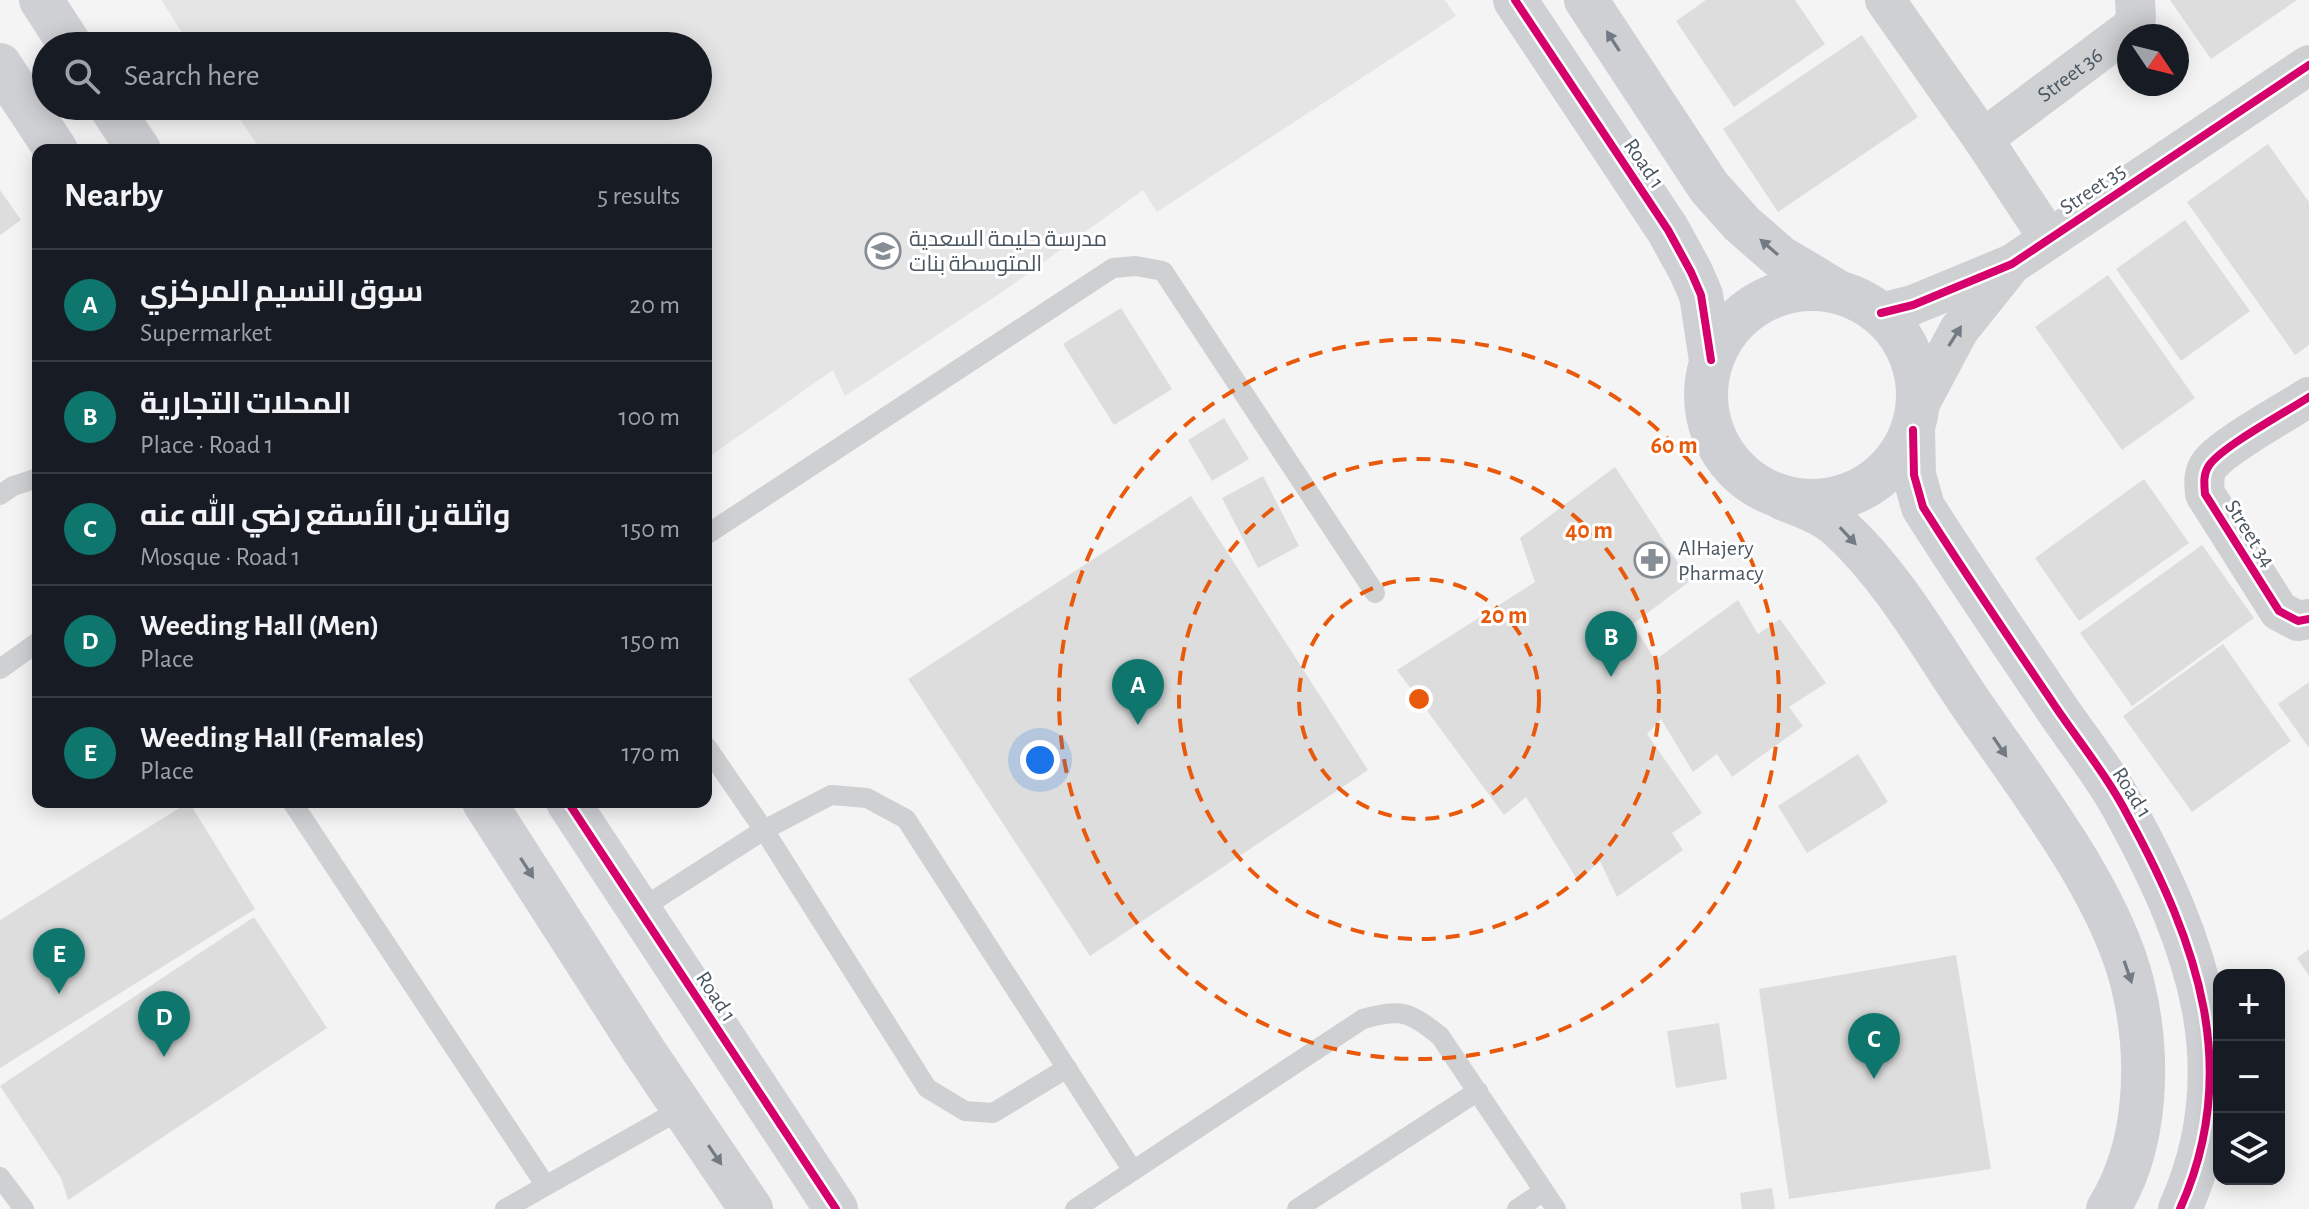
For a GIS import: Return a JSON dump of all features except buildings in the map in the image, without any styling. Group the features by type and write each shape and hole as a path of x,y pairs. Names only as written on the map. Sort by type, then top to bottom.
{"street":[{"path":"41,0 62,32"},
{"name":"Road 1","path":"1515,0 1668,230 1691,272 1701,295 1711,360"},
{"name":"Road 1","path":"1586,0 1709,187 1742,224 1780,257 1835,290"},
{"path":"1885,0 2049,239"},
{"name":"Street 36","path":"1983,139 2131,28 2136,18 2135,0"},
{"path":"0,65 32,114"},
{"name":"Street 35","path":"1881,313 1913,305 2012,264 2309,65"},
{"path":"36,120 52,144"},
{"path":"119,120 135,144"},
{"name":"Street 35","path":"1916,417 1959,330 2012,264"},
{"path":"1782,498 1815,502 1849,495 1879,478 1902,452 1916,417 1917,370 1904,338 1881,313 1860,298 1835,290 1804,288 1774,295 1747,310 1725,332 1711,360 1705,394 1710,428 1726,459 1751,483 1782,498 1818,512 1839,526 1880,570 2074,856 2114,931 2133,984 2140,1025 2143,1075 2133,1147 2122,1186 2108,1209"},
{"name":"Street 34","path":"2309,397 2219,455 2205,472 2204,482 2205,494 2279,611 2298,621 2309,619"},
{"name":"Road 1","path":"1916,417 1914,475 1923,507 2127,813 2169,898 2195,964 2206,1021 2211,1096 2198,1165 2180,1209"},
{"path":"488,808 751,1209"},
{"name":"Road 1","path":"572,808 836,1209"}],"lane":[{"path":"712,531 1113,268 1136,266 1163,271 1375,593"},
{"path":"0,495 13,486 32,480"},
{"path":"0,669 32,646"},
{"path":"712,755 764,830 927,1088 965,1111 993,1113 1067,1068"},
{"path":"639,910 764,830 831,795 867,798 906,819 1133,1171"},
{"path":"296,808 546,1186"},
{"path":"1075,1209 1363,1019 1389,1012 1414,1016 1440,1036 1556,1209"},
{"path":"1297,1209 1478,1091"},
{"path":"505,1209 683,1108"},
{"path":"0,1177 24,1209"},
{"path":"1517,1209 1544,1191"}],"shaded area":[{"name":"مدرسة حليمة السعدية المتوسطة بنات","path":"161,0 1445,0 1456,16 1157,212 1143,190 1005,290 845,396 833,370 712,455 712,144 257,144 241,120 712,120 712,32 182,32"}],"cycle path":[{"path":"1515,0 1668,230 1691,272 1701,295 1711,360"},
{"path":"1881,313 1913,305 2012,264 2309,65"},
{"path":"2309,397 2218,456 2208,467 2204,482 2205,494 2279,611 2298,621 2309,619"},
{"path":"1913,430 1914,475 1923,507 2104,775 2153,864 2191,959 2204,1008 2209,1057 2208,1106 2199,1157 2180,1209"},
{"path":"572,808 836,1209"}],"place":[{"name":"مدرسة حليمة السعدية المتوسطة بنات","path":"883,251"},
{"name":"AlHajery Pharmacy","path":"1652,560"},
{"name":"المحلات التجارية","path":"1611,677"},
{"name":"سوق النسيم المركزي","path":"1138,725"},
{"name":"Weeding Hall (Females)","path":"59,994"},
{"name":"Weeding Hall (Men)","path":"164,1057"},
{"name":"واثلة بن الأسقع رضي الله عنه","path":"1874,1079"}]}
